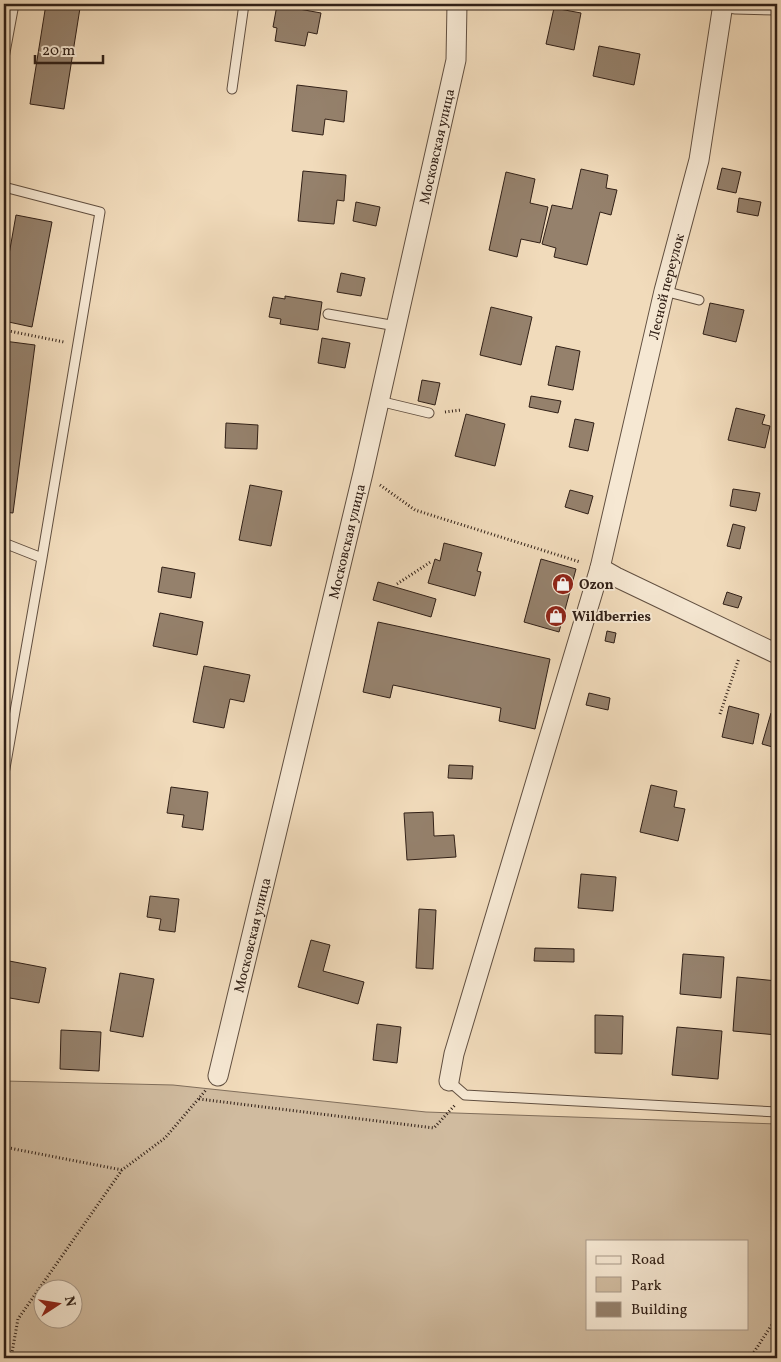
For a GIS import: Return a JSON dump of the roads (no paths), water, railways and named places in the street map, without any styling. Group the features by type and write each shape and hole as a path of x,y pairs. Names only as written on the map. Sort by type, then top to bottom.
{"street":[{"name":"Московская улица","path":"218,1076 380,401 456,60 457,4"},
{"name":"Лесной переулок","path":"449,1081 457,1044 600,568 664,291 699,160 723,4"},
{"path":"736,4 777,5"},
{"path":"600,568 777,654"}],"lane":[{"path":"4,58 14,4"},
{"path":"232,89 244,4"},
{"path":"4,187 100,212 4,774"},
{"path":"664,291 699,300"},
{"path":"328,314 396,326"},
{"path":"380,401 429,413"},
{"path":"4,543 42,558"},
{"path":"449,1081 464,1095 777,1112"}],"place":[{"name":"Ozon","path":"563,584"},
{"name":"Wildberries","path":"556,616"}]}
